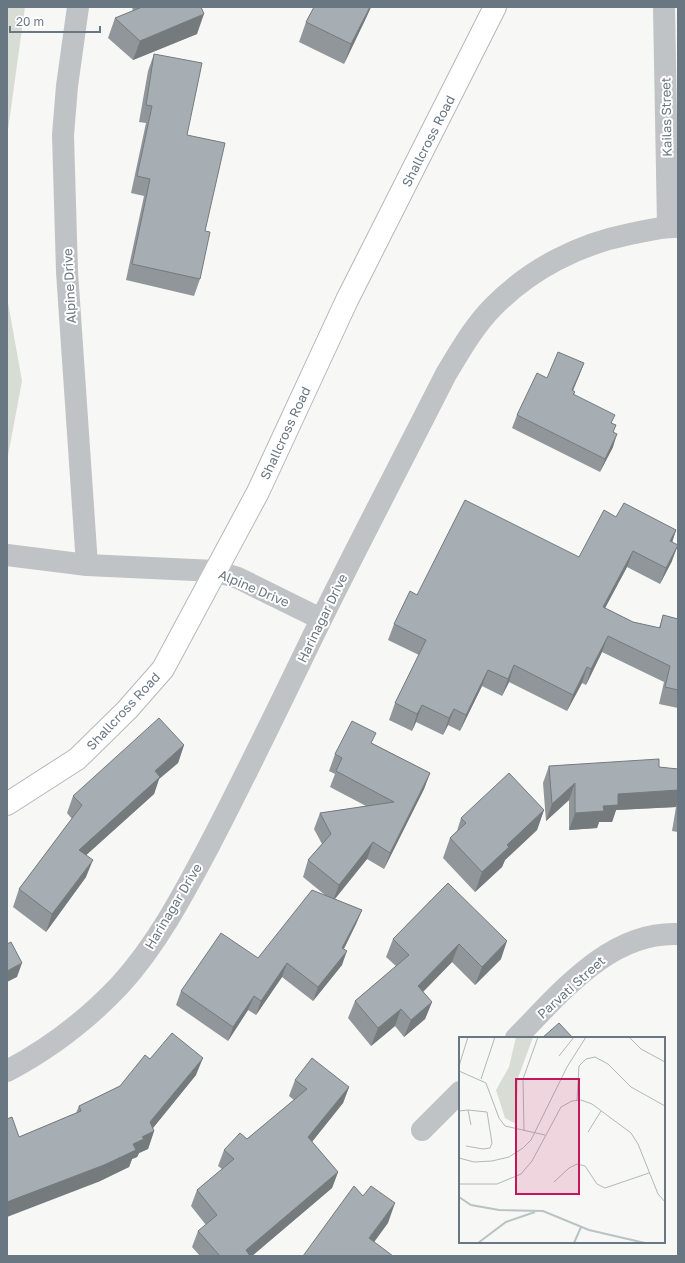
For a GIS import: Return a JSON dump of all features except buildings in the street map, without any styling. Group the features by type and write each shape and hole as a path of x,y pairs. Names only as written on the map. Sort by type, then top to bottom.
{"street":[{"name":"Alpine Drive","path":"78,7 67,86 63,135 67,272 87,566"},
{"name":"Shallcross Road","path":"7,804 77,759 127,710 163,668 258,492 347,300 494,7"},
{"name":"Kailas Street","path":"664,7 673,227"},
{"name":"Harinagar Drive","path":"7,1071 50,1046 89,1016 121,984 152,944 180,900 220,825 321,619 446,374 468,338 493,307 522,281 563,256 608,238 673,227"},
{"name":"Alpine Drive","path":"7,555 87,566 215,571 238,578 321,619"},
{"name":"Parvati Street","path":"517,1037 578,977 610,952 640,938 678,934"},
{"path":"422,1130 459,1093"}],"shaded area":[{"path":"7,7 25,7 7,137"},
{"path":"7,297 22,381 7,461"}]}
